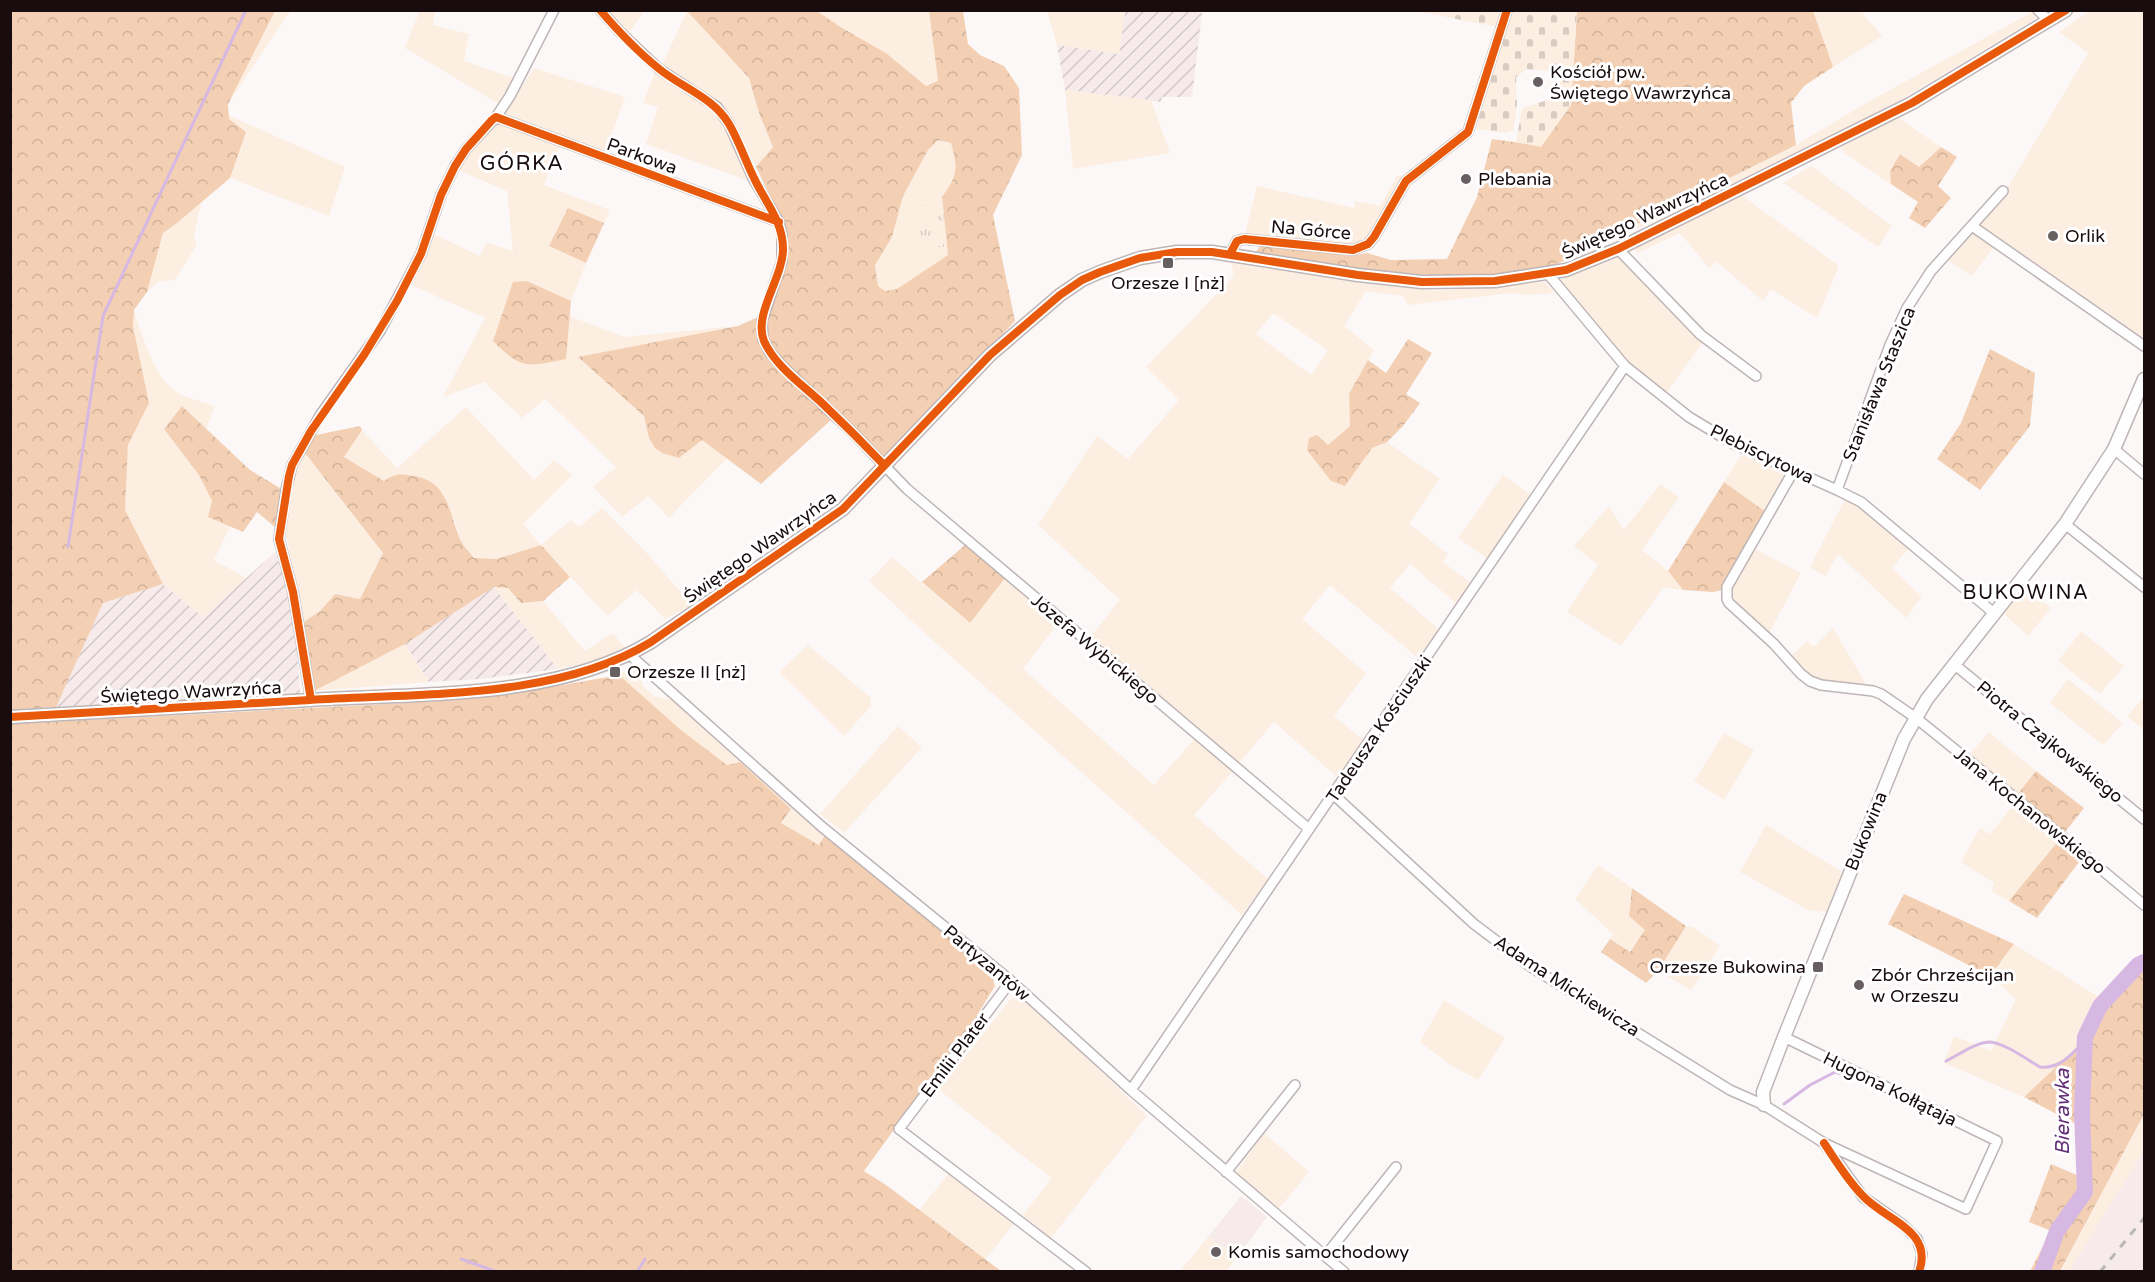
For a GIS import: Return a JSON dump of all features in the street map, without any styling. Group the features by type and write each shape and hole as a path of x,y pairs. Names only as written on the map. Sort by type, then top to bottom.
{"street":[{"path":"310,700 294,592 279,539 290,471 310,431 364,355 397,301 421,254 441,195 455,166 466,149 496,117 510,96 554,10"},
{"path":"600,10 659,69 717,106 729,124 754,180 779,222 783,247 782,261 762,321 763,339 769,351 781,365 884,465"},
{"name":"Na Górce","path":"1230,254 1237,241 1244,239 1353,250 1368,244 1406,182 1468,132 1507,10"},
{"path":"2038,10 2049,21"},
{"name":"Świętego Wawrzyńca","path":"10,717 467,692 570,676 630,655 802,539 843,508 990,355 1038,313 1076,284 1122,264 1156,255 1189,251 1230,254 1358,275 1422,282 1495,281 1548,274 1586,264 1912,103 2066,10"},
{"name":"Parkowa","path":"496,117 779,222"},
{"name":"Stanisława Staszica","path":"1837,490 1890,345 1907,308 1930,271 2003,191"},
{"path":"1972,226 2145,346"},
{"path":"1618,249 1701,335 1756,376"},
{"name":"Plebiscytowa","path":"1548,274 1625,366 1689,417 1734,444 1861,502 1995,614"},
{"name":"Tadeusza Kościuszki","path":"1131,1090 1625,366"},
{"name":"Bukowina","path":"1764,1106 1764,1092 1784,1037 1904,739 1927,699 2065,524 2114,449 2145,379"},
{"path":"2114,449 2145,474"},
{"name":"Józefa Wybickiego","path":"884,465 907,489 1310,830"},
{"name":"Jana Kochanowskiego","path":"1794,470 1727,587 1726,599 1810,681 1821,685 1881,694 1916,718 2145,905"},
{"path":"2065,524 2145,587"},
{"name":"Partyzantów","path":"630,655 821,826 1011,981 1131,1090 1344,1272"},
{"name":"Piotra Czajkowskiego","path":"1955,665 2145,819"},
{"name":"Adama Mickiewicza","path":"1334,795 1474,924 1531,967 1730,1090 1764,1106"},
{"name":"Emilii Plater","path":"1011,981 899,1129 1086,1272"},
{"name":"Hugona Kołłątaja","path":"1784,1037 1997,1142 1966,1209 1824,1143"},
{"path":"1226,1172 1295,1085"},
{"path":"1764,1106 1824,1143 1863,1197 1903,1225 1917,1239 1922,1254 1919,1272"},
{"path":"1326,1255 1396,1167"}],"shaded area":[{"path":"1188,10 1202,13 1192,97 1162,97 1161,102 1065,90 1057,45 1119,54 1125,11"},
{"path":"275,552 290,594 300,695 56,707 103,603 163,584 203,617"},
{"path":"494,587 558,669 480,679 429,682 405,644"},
{"path":"2144,1114 2144,1271 2060,1272"},
{"path":"1241,1196 1267,1217 1238,1256 1208,1237"}],"green space":[{"path":"11,10 275,11 228,104 229,119 246,132 230,178 163,233 147,292 134,310 133,326 149,403 128,445 125,510 163,584 103,603 56,707 11,710"},
{"path":"275,11 291,11 228,104"},
{"path":"417,11 435,11 433,25 469,34 464,61 514,78 499,104 405,48 419,12"},
{"path":"604,11 644,11 628,34"},
{"path":"687,11 749,78 759,113 773,147 756,167 729,117 661,67"},
{"path":"687,11 817,11 886,53 926,86 938,81 929,11 963,11 968,44 980,55 1004,66 1019,88 1022,155 993,215 1015,321 882,461 831,420 761,484 702,440 679,458 662,453 655,448 649,438 644,416 578,357 738,326 767,313 777,293 786,259 778,212 756,167 773,147 759,113 749,78","holes":["938,140 951,143 955,172 942,197 948,255 897,289 885,291 878,286 875,265 892,237 903,196 928,150"]},
{"path":"817,11 929,11 938,82 926,86 886,53"},
{"path":"1047,11 1125,11 1119,54 1057,45"},
{"path":"1416,11 1502,11 1497,27"},
{"path":"1509,11 1577,11 1571,105 1541,147 1516,142 1522,108 1556,96 1561,72 1527,69 1516,77 1517,107 1513,131 1505,133 1476,129"},
{"path":"1577,11 1813,11 1833,67 1804,86 1791,103 1796,145 1559,263 1536,270 1489,275 1422,275 1256,252 1261,245 1351,256 1367,253 1391,260 1447,259 1477,197 1492,139 1541,146 1571,105"},
{"path":"1813,11 1861,11 1882,36 1833,67"},
{"path":"2034,11 2035,19 1902,99 1584,255 1559,263 1796,145 1868,102"},
{"path":"2090,11 2144,11 2144,346 1972,226 2005,192 2088,53 2059,32"},
{"path":"534,68 625,97 605,153 503,115"},
{"path":"655,72 714,109 727,128 752,182 646,144 658,107 643,103"},
{"path":"1065,90 1151,100 1170,153 1073,169"},
{"path":"228,115 345,167 329,216 230,178 246,132 228,118"},
{"path":"1897,117 1941,147 1919,167 1900,154 1890,171 1891,184 1844,153 1841,147"},
{"path":"496,120 560,146 544,185 610,210 604,223 568,209 549,246 586,263 571,301 527,281 566,359 569,316 624,337 738,326 579,357 644,416 649,438 702,440 727,458 669,518 648,496 622,517 593,487 616,467 545,399 522,418 484,382 443,397 485,318 409,284 434,234 480,256 486,242 513,251 507,191 458,170 466,154"},
{"path":"938,140 951,143 955,159 954,177 942,198 948,255 897,289 885,291 878,286 875,265 892,237 903,196 928,150"},
{"path":"1941,147 1957,157 1938,186 1951,198 1925,228 1909,218 1918,202 1891,184 1890,171 1900,154 1919,167"},
{"path":"1811,166 1892,226 1878,247 1783,183"},
{"path":"1397,176 1406,177 1374,231 1364,242 1349,246 1245,235 1257,186 1354,208 1355,201 1380,206"},
{"path":"1740,194 1839,266 1817,318 1771,289 1763,301 1717,262 1709,268 1680,233 1636,254 1634,246"},
{"path":"201,203 194,235 197,244 175,280 160,281 147,292 163,233"},
{"path":"917,205 943,206 944,247 918,247"},
{"path":"568,208 604,223 586,263 549,246"},
{"path":"1973,231 1994,247 1972,276 1947,260"},
{"path":"1621,257 1703,342 1665,395 1628,364 1561,286 1561,280"},
{"path":"1231,263 1359,283 1437,291 1545,282 1554,293 1525,295 1512,293 1408,305 1403,296 1366,291 1344,326 1374,350 1349,394 1351,426 1328,445 1307,450 1372,448 1387,442 1440,479 1409,524 1448,554 1443,562 1472,584 1459,606 1410,564 1390,588 1440,630 1418,658 1330,585 1302,619 1366,673 1334,716 1364,741 1337,777 1274,722 1239,763 1091,636 1120,600 1038,525 1097,436 1128,459 1179,400 1146,367 1234,276","holes":["1273,313 1328,350 1311,375 1256,334"]},
{"path":"527,281 571,301 566,359 542,364 526,364 511,357 493,341 513,282"},
{"path":"134,310 151,356 163,379 180,394 215,406 206,429 182,406 164,429 199,475 212,501 208,517 230,526 214,560 246,578 203,617 163,584 125,510 128,445 149,403 133,326"},
{"path":"1408,339 1432,353 1406,394 1420,403 1403,426 1387,442 1372,448 1345,486 1331,481 1307,450 1309,438 1317,435 1328,445 1350,426 1349,394 1368,360 1386,373"},
{"path":"1990,349 2035,373 2030,426 1980,490 1937,459 1961,423"},
{"path":"182,406 250,470 280,488 276,528 257,512 243,532 208,517 212,501 199,475 164,429"},
{"path":"466,407 534,480 554,460 572,475 523,524 541,545 497,559 475,558 461,541 454,518 344,457 362,430 397,468"},
{"path":"360,426 362,430 344,457 384,481 395,475 405,475 425,479 434,484 446,500 461,542 474,558 497,559 541,545 570,577 543,601 521,603 508,588 494,587 405,644 314,691 302,623 320,611 335,594 360,599 383,553 305,453 316,435"},
{"path":"305,453 383,553 360,599 335,594 320,611 302,623 284,526 295,471"},
{"path":"1741,455 1782,471 1785,478 1766,512 1724,482"},
{"path":"1503,475 1531,495 1488,559 1458,538"},
{"path":"1724,482 1766,512 1723,590 1713,592 1683,590 1668,571"},
{"path":"1660,484 1679,497 1642,550 1668,571 1683,590 1663,588 1621,646 1567,612 1598,565 1574,546 1609,506 1624,530"},
{"path":"1845,499 1863,508 1910,547 1892,568 1922,597 1906,618 1838,554 1825,576 1810,567"},
{"path":"602,508 645,551 692,605 665,619 637,590 607,616 541,545 571,520 579,527"},
{"path":"965,545 1005,578 970,623 922,582"},
{"path":"1755,549 1801,573 1768,635 1741,612 1731,596 1737,579"},
{"path":"892,557 969,623 1005,578 1059,622 1023,669 1154,785 1196,737 1233,771 1194,815 1268,879 1242,915 869,581"},
{"path":"494,587 508,588 521,603 543,601 585,651 612,633 626,648 595,661 558,669"},
{"path":"2024,588 2051,608 2028,636 2005,615"},
{"path":"1833,628 1866,684 1824,681 1810,677 1790,657 1807,641 1814,647"},
{"path":"2081,631 2124,666 2100,694 2058,661"},
{"path":"405,644 429,682 314,691"},
{"path":"808,645 871,698 871,706 844,736 779,672"},
{"path":"628,668 641,673 642,685 654,696 672,700 826,834 820,845 780,823 741,762 727,765 681,730 619,675"},
{"path":"619,675 681,730 727,765 740,762 791,809 781,823 819,845 826,834 990,970 995,986 976,1017 864,1171 1001,1271 11,1272 11,724 460,700"},
{"path":"2068,679 2123,723 2103,745 2050,703"},
{"path":"2144,697 2144,730 2127,716"},
{"path":"898,726 922,747 844,833 820,814"},
{"path":"1989,732 2036,771 2017,795 1968,756"},
{"path":"1724,733 1754,750 1724,800 1694,781"},
{"path":"2036,771 2084,808 2065,832 2017,795"},
{"path":"2016,802 2060,839 2009,901 1992,892 1994,883 1961,862 1980,828 1990,834"},
{"path":"1766,825 1842,872 1826,912 1808,910 1740,872"},
{"path":"2060,839 2082,858 2037,918 2009,901"},
{"path":"1598,865 1632,888 1629,915 1646,930 1629,952 1610,939 1613,934 1575,899"},
{"path":"1632,888 1686,926 1658,971 1646,983 1601,952 1610,939 1630,952 1645,930 1629,916"},
{"path":"1904,894 2014,944 1990,976 1888,924"},
{"path":"1686,926 1695,928 1720,946 1691,990 1658,971"},
{"path":"2014,944 2102,999 2106,1007 2095,1030 2024,1097 1944,1063 1954,1036 1991,1051 2016,999 1990,976"},
{"path":"2144,956 2144,1114 2060,1271 2030,1271 2051,1231 2029,1222 2051,1164 2079,1176 2076,1124 2024,1097 2095,1030 2106,1007 2102,999"},
{"path":"1021,995 1147,1116 1051,1238 1023,1215 1051,1178 939,1090 1013,996"},
{"path":"1444,1000 1505,1038 1478,1080 1450,1065 1420,1042"},
{"path":"2144,1114 2144,1151 2069,1271 2060,1272"},
{"path":"1264,1133 1309,1172 1277,1211 1235,1174"},
{"path":"950,1172 1016,1221 985,1260 919,1210"},
{"path":"1208,1237 1238,1256 1226,1271 1180,1271"}],"waterway":[{"path":"68,547 103,316 246,10"},
{"name":"Bierawka","path":"2042,1272 2057,1231 2085,1192 2082,1112 2085,1037 2100,1006 2138,965 2144,962"},
{"path":"1946,1061 1972,1047 1989,1042 2008,1048 2040,1067 2054,1066 2065,1060 2085,1041"},
{"path":"1784,1104 1810,1085 1835,1072 1841,1074"},
{"name":"Bierawka","path":"461,1259 497,1272"},
{"path":"637,1272 645,1259"}],"railway":[{"path":"2100,1272 2144,1218"}],"cycle path":[{"path":"600,10 650,61 715,107 729,124 777,221 782,239 782,260 762,319 764,341 782,367 884,465"},
{"path":"1230,254 1237,241 1244,239 1353,250 1368,244 1406,181 1468,132 1507,10"},
{"path":"10,717 485,690 573,675 614,661 651,642 843,509 990,355 1060,295 1082,280 1140,258 1177,252 1212,252 1358,275 1422,282 1495,281 1566,270 1618,249 1912,103 2066,10"},
{"path":"311,700 293,592 279,539 292,465 311,431 364,355 397,301 421,254 441,195 455,166 466,149 492,120 496,117 779,222"},
{"path":"1824,1143 1863,1196 1914,1236 1920,1246 1922,1258 1919,1272"}],"place":[{"name":"Kościół pw. Świętego Wawrzyńca","path":"1538,82"},
{"name":"Plebania","path":"1466,179"},
{"name":"Orlik","path":"2053,236"},
{"name":"Orzesze I [nż]","path":"1168,263"},
{"name":"Orzesze II [nż]","path":"615,672"},
{"name":"Orzesze Bukowina","path":"1818,967"},
{"name":"Zbór Chrześcijan w Orzeszu","path":"1859,985"},
{"name":"Komis samochodowy","path":"1216,1252"}],"district":[{"name":"GÓRKA","path":"522,163"},
{"name":"BUKOWINA","path":"2026,593"}]}
